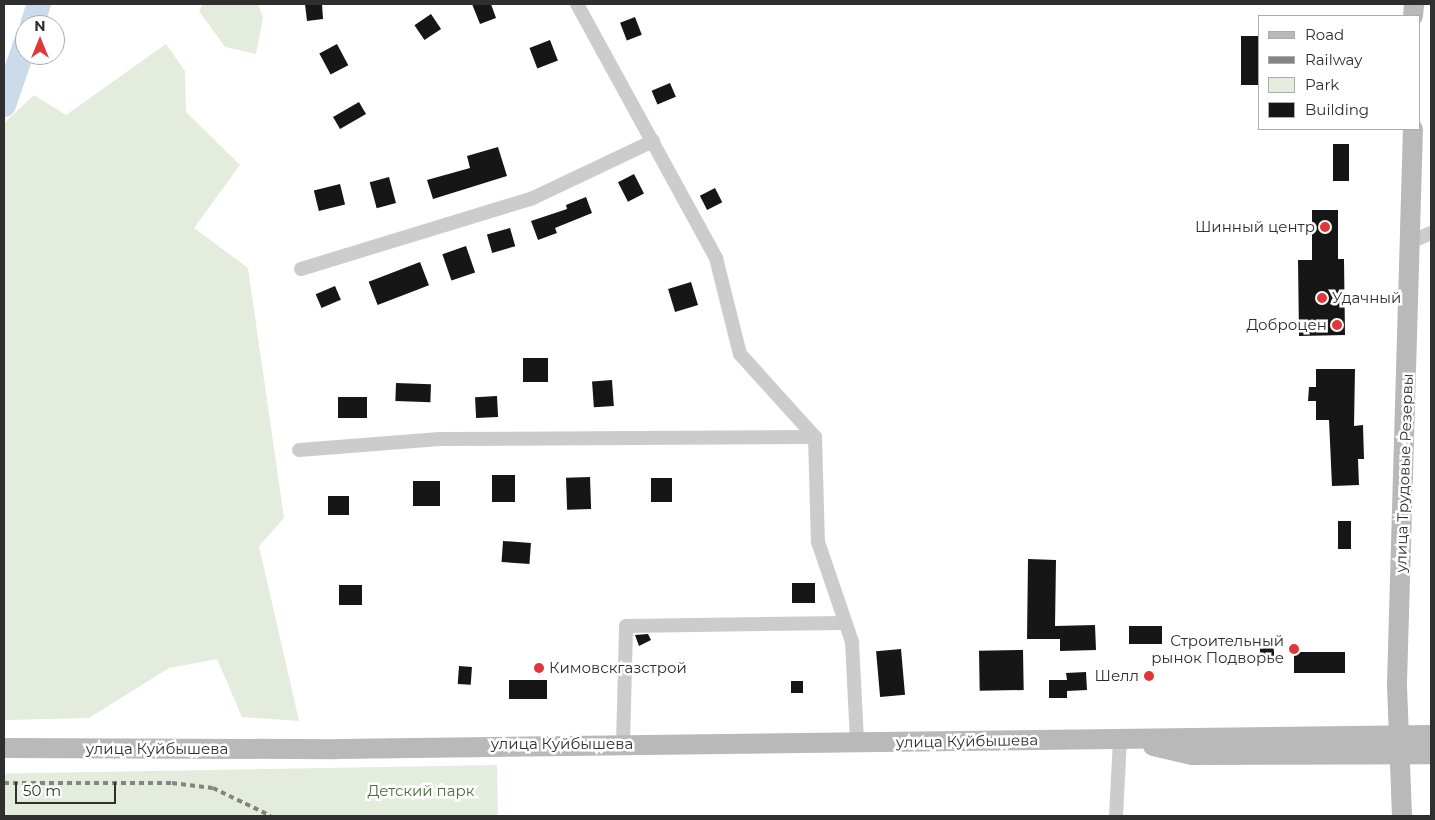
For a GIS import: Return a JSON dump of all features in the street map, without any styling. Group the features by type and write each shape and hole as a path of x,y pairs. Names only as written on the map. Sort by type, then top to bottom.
{"main road":[{"name":"улица Трудовые Резервы","path":"1402,816 1398,744 1413,130"},
{"path":"1398,744 1431,735"},
{"name":"улица Куйбышева","path":"4,748 1120,739 1192,755 1398,744"},
{"path":"1398,744 1431,754"}],"street":[{"path":"577,4 716,258 740,354 815,437 818,542 852,642 857,742"},
{"path":"301,269 534,198 653,141"},
{"path":"1410,242 1431,233"},
{"path":"299,450 440,438 815,437"},
{"path":"623,744 626,626 845,623"},
{"path":"1116,816 1120,739"}],"green space":[{"path":"203,4 258,4 263,18 256,54 225,47 199,11"},
{"path":"166,44 185,71 186,112 240,165 194,228 248,268 284,518 259,546 299,721 242,717 217,659 169,668 89,718 4,720 4,123 34,95 66,115"},
{"name":"Детский парк","path":"497,765 498,816 5,816 4,774"}],"building":[{"path":"305,4 322,4 323,19 307,21"},
{"path":"472,4 491,4 496,18 480,24"},
{"path":"431,14 441,29 424,40 414,25"},
{"path":"635,17 642,35 627,40 620,23"},
{"path":"1241,36 1258,36 1258,85 1241,85"},
{"path":"550,40 558,61 537,68 529,48"},
{"path":"337,44 348,65 331,75 319,53"},
{"path":"670,83 676,97 657,105 652,91"},
{"path":"359,102 366,114 340,129 333,117"},
{"path":"1333,144 1349,144 1349,181 1333,181"},
{"path":"498,147 507,176 433,199 427,180 470,168 467,156"},
{"path":"634,174 644,194 628,202 618,182"},
{"path":"389,177 396,203 377,208 370,182"},
{"path":"340,184 345,204 319,211 314,191"},
{"path":"715,188 722,202 707,210 700,196"},
{"path":"586,197 592,213 555,228 557,233 538,240 531,221 567,209 566,205"},
{"name":"Удачный","path":"1312,210 1338,210 1338,259 1344,259 1345,335 1299,336 1298,260 1312,260"},
{"path":"510,228 515,246 492,253 487,235"},
{"path":"466,246 475,272 451,281 442,254"},
{"path":"420,262 429,285 378,305 369,282"},
{"path":"691,282 698,305 675,312 668,289"},
{"path":"335,286 341,300 322,308 316,294"},
{"path":"523,358 548,358 548,382 523,382"},
{"path":"1316,369 1355,369 1354,426 1363,425 1364,459 1358,459 1359,485 1332,486 1329,420 1316,420 1316,401 1308,401 1309,387 1316,387"},
{"path":"612,380 614,406 594,407 592,381"},
{"path":"396,383 431,384 430,402 395,401"},
{"path":"497,396 498,417 476,418 475,397"},
{"path":"338,397 367,397 367,418 338,418"},
{"path":"492,475 515,475 515,502 492,502"},
{"path":"590,477 591,509 567,510 566,478"},
{"path":"651,478 672,478 672,502 651,502"},
{"path":"413,481 440,481 440,506 413,506"},
{"path":"328,496 349,496 349,515 328,515"},
{"path":"1338,521 1351,521 1351,549 1338,549"},
{"path":"503,541 531,543 529,564 502,562"},
{"path":"1028,559 1056,560 1055,626 1095,625 1096,650 1060,651 1060,639 1027,639"},
{"path":"792,583 815,583 815,603 792,603"},
{"path":"339,585 362,585 362,605 339,605"},
{"path":"1129,626 1162,626 1162,644 1129,644"},
{"path":"648,634 651,640 639,646 635,635"},
{"path":"1260,643 1274,643 1274,658 1260,658"},
{"path":"901,649 905,695 880,697 876,651"},
{"path":"1023,650 1024,690 980,691 979,651"},
{"path":"1294,652 1345,652 1345,673 1294,673"},
{"path":"459,666 472,667 471,685 458,684"},
{"path":"1086,672 1087,690 1067,691 1067,698 1049,698 1049,680 1067,680 1066,673"},
{"path":"509,680 547,680 547,699 509,699"},
{"path":"791,681 803,681 803,693 791,693"}],"waterway":[{"path":"35,15 39,4"},
{"path":"4,105 18,65"}],"railway":[{"path":"4,783 172,783 213,788 271,816"}],"place":[{"name":"Шинный центр","path":"1325,227"},
{"name":"Удачный","path":"1322,298"},
{"name":"Доброцен","path":"1337,325"},
{"name":"Строительный рынок Подворье","path":"1294,649"},
{"name":"Кимовскгазстрой","path":"539,668"},
{"name":"Шелл","path":"1149,676"}]}
